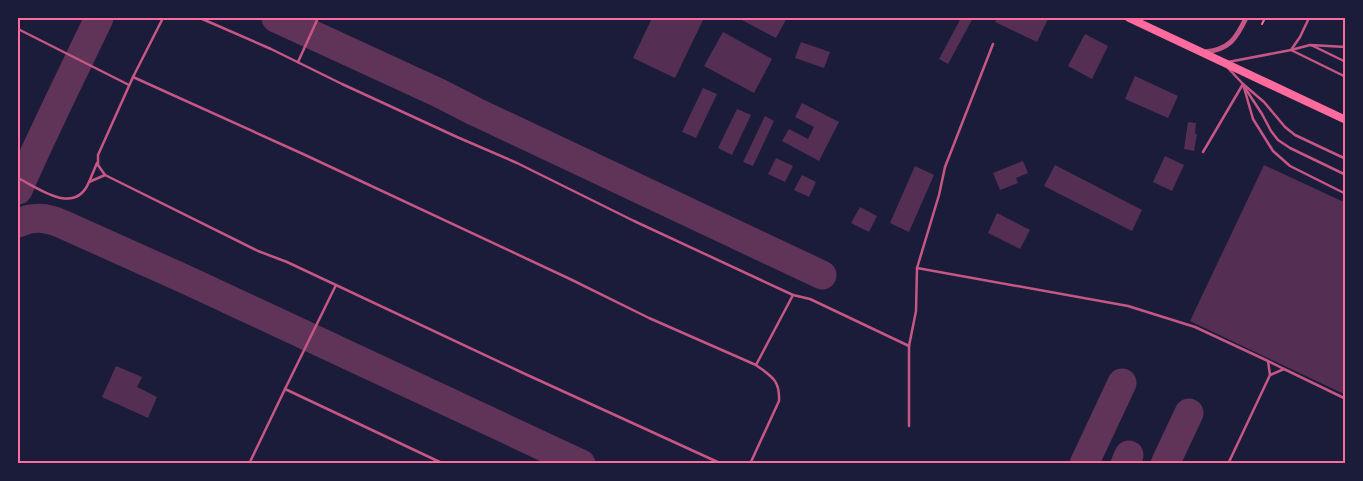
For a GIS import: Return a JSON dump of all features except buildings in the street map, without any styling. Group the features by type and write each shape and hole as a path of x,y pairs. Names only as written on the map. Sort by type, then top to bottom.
{"main road":[{"path":"1129,18 1346,120"}],"street":[{"path":"1201,52 1213,51 1227,46 1239,31 1246,18"}],"lane":[{"path":"18,178 60,199 76,198 86,189 100,148 163,18"},
{"path":"200,18 517,163 571,191 793,295 810,299 909,346"},
{"path":"298,62 318,18"},
{"path":"1291,50 1309,18"},
{"path":"18,30 130,85"},
{"path":"909,426 909,346 916,311 917,268 946,167 993,44"},
{"path":"1310,45 1346,62"},
{"path":"1224,63 1310,45 1346,47"},
{"path":"1291,50 1346,77"},
{"path":"1224,63 1243,84 1264,102 1285,127 1295,135 1346,159"},
{"path":"133,77 312,158 649,318 756,365 778,385 779,401 750,464"},
{"path":"1203,152 1243,84"},
{"path":"1243,84 1262,114 1270,131 1278,140 1290,148 1346,175"},
{"path":"1243,84 1253,119 1272,151 1290,166 1346,194"},
{"path":"97,161 104,175 258,250 722,464"},
{"path":"89,182 104,175"},
{"path":"917,268 1128,306 1195,327 1346,400"},
{"path":"249,464 336,285"},
{"path":"756,365 793,295"},
{"path":"1228,464 1270,374 1268,361"},
{"path":"1270,374 1284,369"},
{"path":"285,389 444,464"}],"path":[{"path":"1262,24 1265,18"}],"taxiway":[{"path":"18,190 99,18"},
{"path":"276,18 439,93 822,275"},
{"path":"18,223 40,218 62,224 189,281 581,464"},
{"path":"1084,464 1122,383"},
{"path":"1165,464 1189,413"},
{"path":"1125,464 1129,455"}]}
